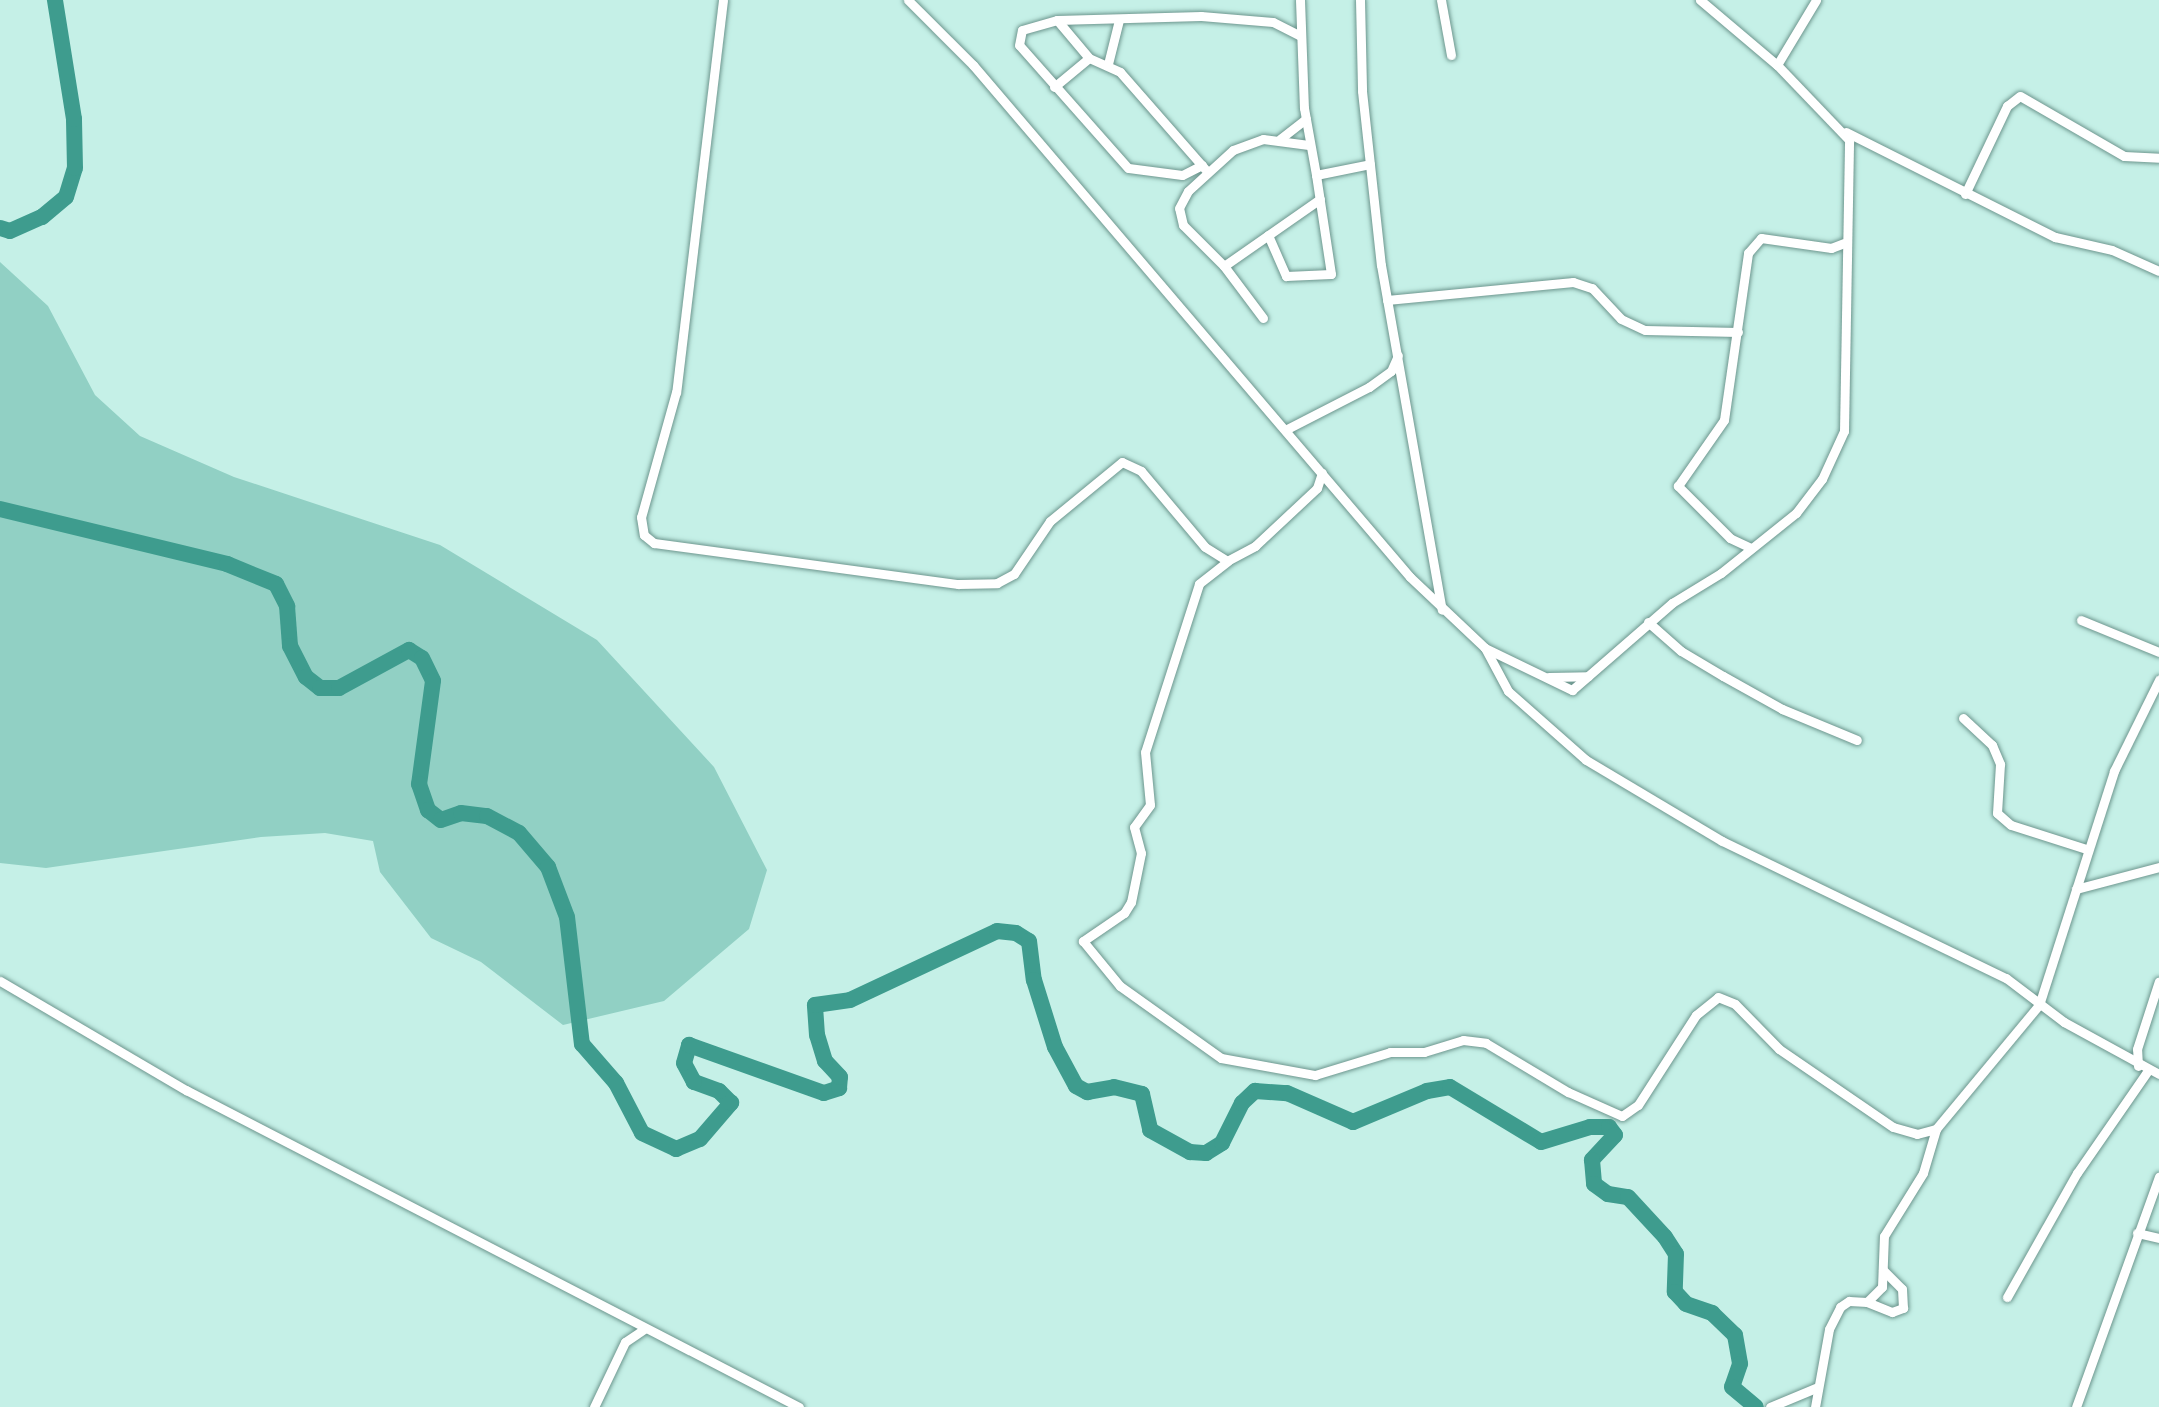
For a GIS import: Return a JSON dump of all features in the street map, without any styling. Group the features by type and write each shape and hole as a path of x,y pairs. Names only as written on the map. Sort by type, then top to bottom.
{"street":[{"path":"723,0 680,365 641,517 644,535 668,548 971,585 997,583 1014,574 1050,521 1122,462 1141,471 1205,547 1228,561"},
{"path":"908,0 973,65 1442,610 1485,648 1549,677 1588,676 1648,622 1751,548 1811,497 1844,431 1846,132"},
{"path":"1268,235 1286,276 1327,277 1320,199 1306,119 1300,0"},
{"path":"1441,0 1451,55"},
{"path":"1700,0 1777,65 1846,132 2055,237 2112,250 2159,271"},
{"path":"1777,65 1816,0"},
{"path":"1362,1 1370,164 1387,300 1442,610"},
{"path":"1301,36 1245,17 1035,22 1017,39 1054,87 1128,168 1182,175 1204,168 1233,150 1280,139 1306,119"},
{"path":"1057,20 1089,58 1108,64 1204,168"},
{"path":"1108,64 1119,20"},
{"path":"1054,87 1089,58"},
{"path":"1965,194 2007,106 2020,96 2124,156 2159,158"},
{"path":"1280,139 1309,145"},
{"path":"1316,175 1370,164"},
{"path":"1204,168 1188,191 1178,216 1224,266 1263,318"},
{"path":"1224,266 1320,199"},
{"path":"1751,548 1730,538 1678,486 1724,420 1753,241 1831,248 1844,243"},
{"path":"1387,300 1573,282 1592,288 1621,319 1645,330 1738,332"},
{"path":"1287,429 1369,387 1391,371 1398,353"},
{"path":"1322,473 1317,488 1255,546 1228,561 1199,584 1145,752 1150,805 1134,827 1141,853 1131,902 1124,913 1083,941 1120,986 1221,1058 1315,1075 1390,1052 1424,1052 1463,1040 1486,1043 1568,1092 1622,1116 1638,1105 1696,1015 1718,997 1735,1004 1779,1049 1893,1127 1917,1134 1936,1129"},
{"path":"1317,488 1334,488"},
{"path":"2081,620 2159,652"},
{"path":"1648,622 1681,651 1723,676 1782,709 1857,740"},
{"path":"1485,648 1508,691 1586,760 1722,841 1997,972 2039,1005 2159,1074"},
{"path":"1867,1302 1882,1287 1884,1236 1923,1173 1936,1129 2039,1005 2086,849 2109,798 2114,771 2159,680"},
{"path":"1963,718 1992,745 2000,764 1997,813 2011,825 2086,849"},
{"path":"2076,889 2159,867"},
{"path":"2137,1079 2137,1049 2159,981"},
{"path":"0,982 186,1090 799,1407"},
{"path":"2007,1297 2137,1079 2149,1069"},
{"path":"2076,1407 2159,1177"},
{"path":"2137,1233 2159,1238"},
{"path":"1815,1407 1829,1329 1840,1307 1849,1301 1867,1302 1892,1312 1903,1308 1902,1289 1883,1270"},
{"path":"594,1407 625,1342 644,1329"},
{"path":"1770,1407 1818,1387"}],"green space":[{"path":"0,262 48,306 95,395 140,436 234,477 440,545 597,640 714,767 767,870 749,929 664,1001 563,1025 481,962 431,938 380,872 373,841 325,833 261,837 46,868 0,863"}],"waterway":[{"path":"0,228 10,231 42,217 66,197 75,168 74,119 55,0"},
{"path":"0,509 227,564 276,584 287,606 290,646 306,677 320,688 339,688 409,650 422,658 433,681 419,784 428,810 441,820 461,813 487,816 519,833 548,867 567,917 582,1044 616,1083 642,1133 676,1149 700,1139 731,1103 719,1091 694,1082 684,1063 689,1045 824,1093 839,1088 840,1077 825,1061 817,1035 815,1005 850,1000 997,931 1016,933 1029,941 1034,980 1055,1047 1076,1086 1087,1092 1114,1087 1142,1094 1150,1130 1190,1152 1206,1153 1222,1143 1242,1103 1255,1091 1287,1093 1353,1122 1427,1091 1450,1087 1541,1142 1590,1127 1609,1127 1615,1135 1592,1160 1594,1184 1608,1194 1628,1197 1665,1237 1676,1254 1675,1292 1686,1304 1712,1313 1735,1335 1740,1364 1732,1387 1756,1407"}]}
